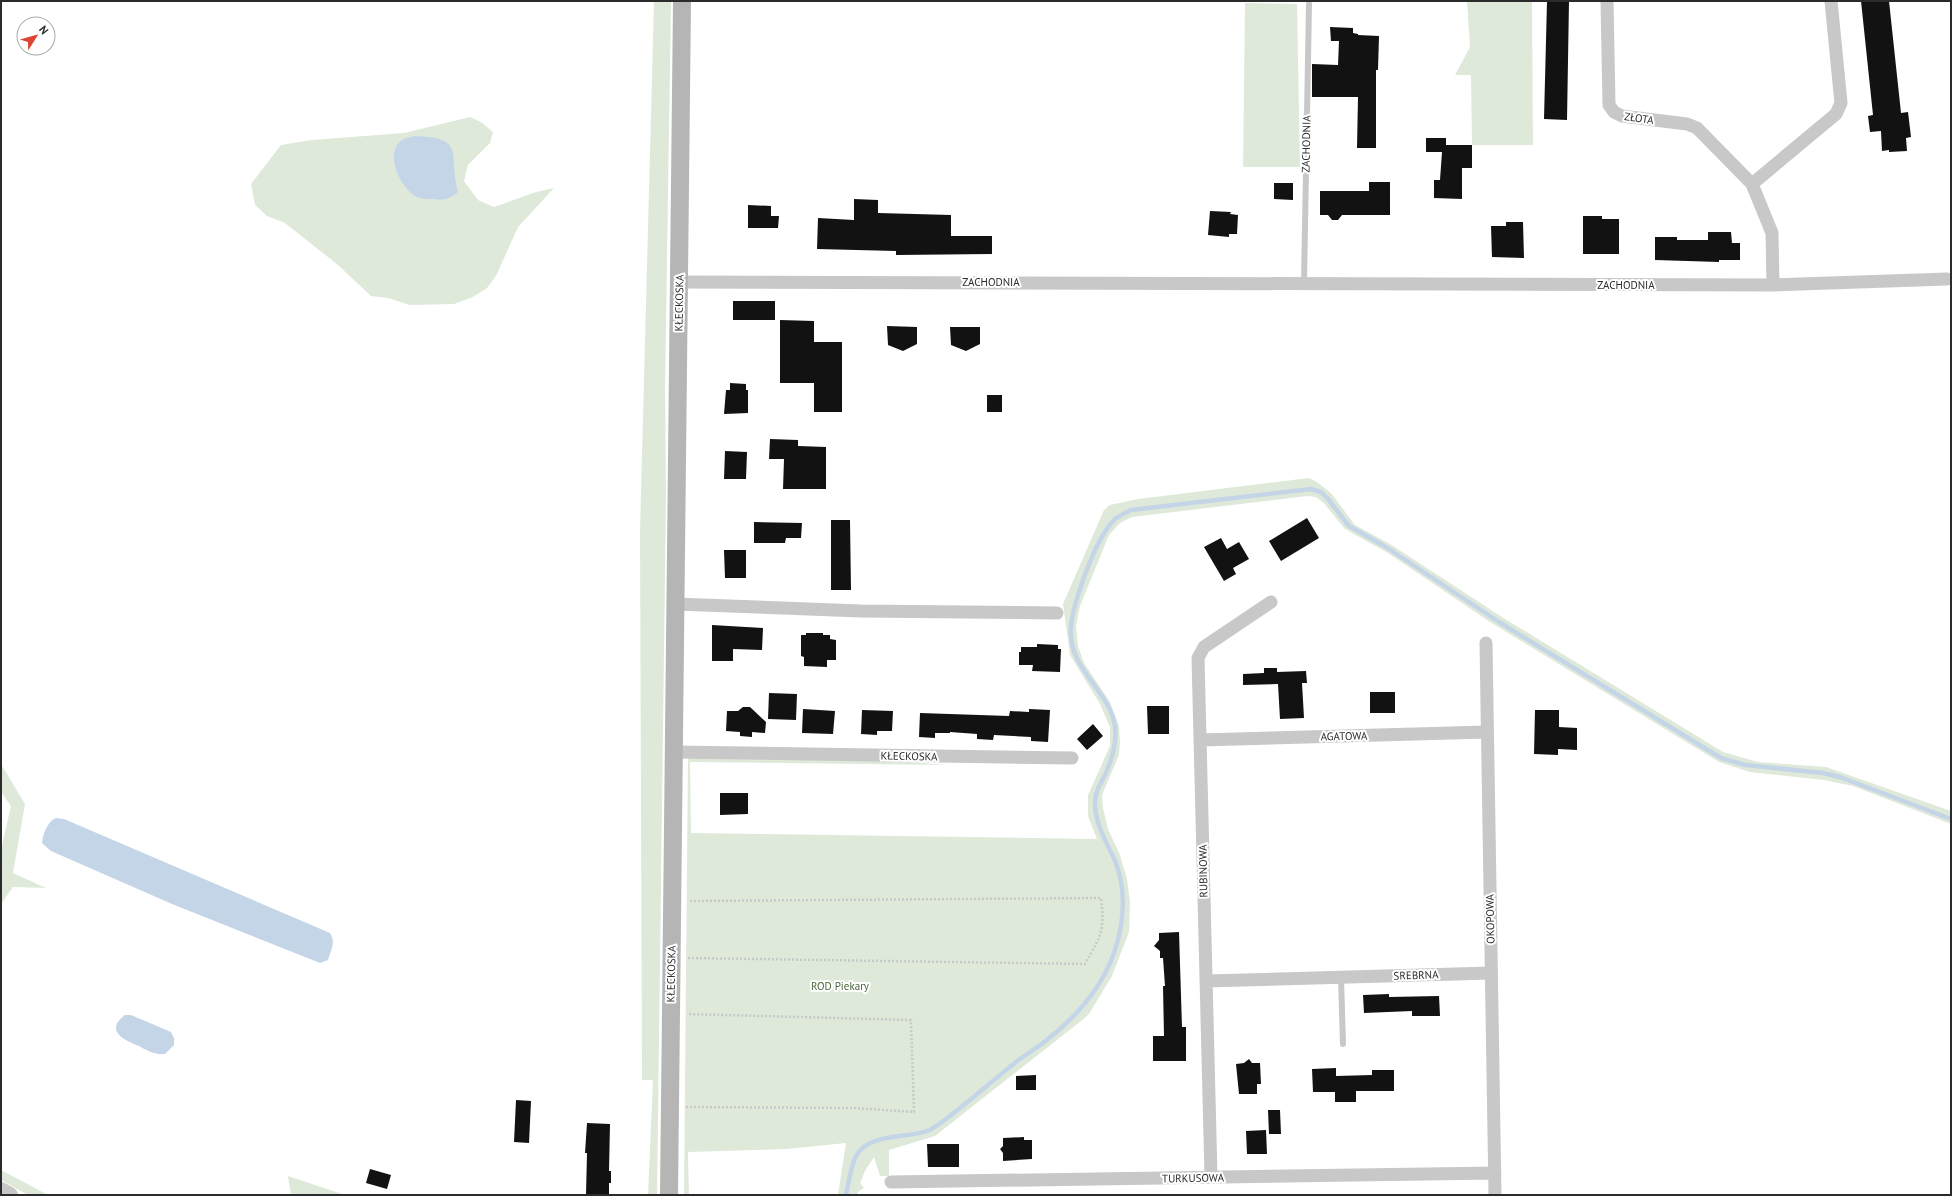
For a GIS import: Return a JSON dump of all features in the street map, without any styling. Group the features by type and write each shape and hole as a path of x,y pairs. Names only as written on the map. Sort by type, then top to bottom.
{"main road":[{"name":"KŁECKOSKA","path":"669,1195 682,1"}],"street":[{"name":"ZŁOTA","path":"1607,1 1609,105 1622,116 1687,124 1697,128 1752,184 1772,233 1773,285"},
{"path":"1752,184 1836,114 1840,107 1841,103 1831,1"},
{"name":"ZACHODNIA","path":"679,282 1773,285 1947,279"},
{"name":"RUBINOWA","path":"1211,1177 1198,658 1204,647 1271,602"},
{"path":"675,604 861,611 1058,613"},
{"name":"OKOPOWA","path":"1486,643 1495,1195"},
{"name":"AGATOWA","path":"1200,740 1487,732"},
{"name":"KŁECKOSKA","path":"674,752 1072,758"},
{"name":"SREBRNA","path":"1206,981 1491,973"},
{"name":"TURKUSOWA","path":"891,1182 1495,1173"},
{"path":"1,1190 10,1195"}],"lane":[{"name":"ZACHODNIA","path":"1304,283 1309,4"},
{"path":"1341,978 1343,1044"}],"path":[{"path":"671,958 1085,964 1102,932 1103,920 1101,898 672,901"},
{"path":"670,1107 854,1108 914,1112 911,1020 689,1013 671,1015"}],"green space":[{"path":"654,1 671,1 665,386 666,496 657,1195 648,1195 653,1080 642,1080 640,531"},
{"path":"1467,1 1532,1 1533,145 1472,145 1471,75 1455,75 1470,47"},
{"path":"1245,3 1297,4 1300,167 1243,167"},
{"path":"470,117 481,122 493,132 490,143 468,165 464,181 478,200 494,207 536,192 554,188 518,227 496,276 487,288 473,297 454,304 410,305 388,298 371,296 338,265 285,223 267,216 255,205 251,184 281,145 312,140 404,133"},
{"name":"ROD Piekary","path":"1309,478 1317,482 1331,493 1355,525 1390,544 1505,619 1723,752 1758,762 1826,767 1951,811 1951,824 1853,786 1824,780 1750,772 1719,762 1490,622 1388,553 1344,528 1324,503 1316,497 1307,496 1132,517 1120,523 1109,535 1080,606 1076,626 1078,646 1084,663 1110,702 1119,726 1119,755 1102,795 1103,808 1108,829 1120,855 1127,879 1130,902 1129,932 1112,976 1089,1014 935,1136 889,1150 889,1176 880,1176 874,1157 865,1171 860,1183 864,1188 856,1195 838,1195 846,1143 787,1149 688,1152 689,1195 684,1195 688,758 898,761 946,765 690,762 691,833 1097,839 1088,816 1088,795 1110,746 1110,727 1100,704 1070,655 1063,604 1104,510 1110,505 1138,499"},
{"path":"1,764 25,804 13,873 46,888 13,887 1,904 1,850 11,806 1,792"},
{"path":"1,1170 48,1195 28,1195 1,1180"},
{"path":"288,1176 345,1195 291,1195"}],"water":[{"path":"414,136 431,137 449,144 454,157 455,178 458,192 447,199 425,199 417,197 405,187 396,170 394,153 402,140"},
{"path":"56,818 64,819 330,933 333,943 328,960 320,963 172,904 51,851 42,843 44,832 50,822"},
{"path":"125,1015 131,1015 171,1032 174,1038 174,1045 165,1054 158,1054 122,1038 116,1030 116,1026"}],"building":[{"path":"1547,1 1569,1 1567,120 1544,119"},
{"path":"1861,1 1889,1 1901,113 1908,112 1911,137 1906,138 1907,151 1882,151 1881,131 1870,132 1868,116 1873,115"},
{"path":"1330,27 1353,28 1353,33 1358,35 1379,36 1378,70 1376,70 1376,148 1357,148 1358,97 1312,97 1312,64 1338,65 1339,41 1331,41"},
{"path":"1426,138 1446,138 1446,145 1472,145 1472,168 1462,168 1462,199 1434,198 1434,180 1440,180 1442,152 1426,152"},
{"path":"1369,182 1390,182 1390,215 1342,215 1338,220 1332,220 1328,215 1320,215 1320,191 1369,191"},
{"path":"1274,183 1293,183 1293,200 1274,199"},
{"path":"854,199 878,200 878,213 951,215 951,236 992,236 992,254 896,255 896,251 817,249 818,218 854,220"},
{"path":"748,205 771,206 771,216 779,216 778,228 748,228"},
{"path":"1210,211 1231,212 1230,214 1238,215 1237,234 1229,234 1229,237 1208,235"},
{"path":"1583,216 1602,216 1602,219 1619,219 1619,254 1583,254"},
{"path":"1506,222 1523,222 1524,258 1492,257 1491,226 1506,226"},
{"path":"1708,232 1731,232 1732,243 1740,243 1740,260 1719,260 1719,262 1655,260 1655,237 1677,237 1677,240 1708,240"},
{"path":"733,301 775,301 775,320 733,320"},
{"path":"780,320 814,321 814,342 842,342 842,412 814,412 814,383 780,383"},
{"path":"887,326 917,327 917,344 903,351 888,345"},
{"path":"950,327 980,327 980,344 966,351 951,345"},
{"path":"730,383 746,384 746,390 748,390 748,413 724,414 726,390 730,390"},
{"path":"987,395 1002,395 1002,412 987,412"},
{"path":"770,439 798,440 798,446 826,447 826,489 783,489 784,459 769,459"},
{"path":"725,451 747,452 746,479 724,479"},
{"path":"1307,518 1319,538 1281,561 1269,541"},
{"path":"831,520 850,520 851,590 831,590"},
{"path":"754,522 802,523 801,538 786,538 785,543 754,543"},
{"path":"1221,538 1227,549 1239,542 1249,559 1233,568 1236,574 1224,581 1204,547"},
{"path":"724,550 746,550 746,578 725,578"},
{"path":"712,625 763,628 762,650 733,649 733,661 712,661"},
{"path":"806,633 823,633 823,635 830,635 830,639 836,640 836,660 827,660 827,667 804,666 804,657 801,656 801,635 806,635"},
{"path":"1037,644 1058,645 1058,649 1061,649 1060,672 1032,671 1033,665 1019,665 1019,652 1021,652 1021,647 1037,647"},
{"path":"1264,668 1277,668 1277,672 1306,671 1307,683 1302,683 1304,718 1280,719 1278,684 1243,685 1243,674 1264,673"},
{"path":"1370,692 1395,692 1395,713 1370,713"},
{"path":"769,693 797,694 796,720 768,719"},
{"path":"1147,706 1169,706 1169,734 1148,734"},
{"path":"743,707 750,707 766,722 765,733 752,732 752,737 740,736 740,732 726,731 727,711 738,711"},
{"path":"803,709 835,711 833,734 802,733"},
{"path":"1029,709 1050,710 1048,742 1031,741 1031,737 994,735 993,740 977,739 977,734 950,732 935,733 935,738 919,737 920,713 1009,716 1010,711 1029,712"},
{"path":"862,710 893,711 892,731 877,731 877,735 861,734"},
{"path":"1535,710 1559,710 1559,727 1577,728 1577,750 1558,749 1558,755 1534,754"},
{"path":"1093,724 1103,736 1087,750 1077,739"},
{"path":"720,793 748,793 748,814 720,815"},
{"path":"1179,932 1182,1027 1186,1027 1186,1061 1153,1061 1153,1036 1164,1036 1163,986 1165,986 1163,958 1160,958 1160,951 1154,946 1159,940 1159,933"},
{"path":"1389,994 1389,997 1439,996 1440,1016 1412,1016 1412,1011 1364,1013 1363,995"},
{"path":"1249,1059 1252,1063 1260,1063 1261,1084 1257,1084 1257,1094 1239,1094 1236,1064 1244,1063"},
{"path":"1336,1068 1336,1076 1372,1075 1372,1070 1394,1070 1394,1091 1356,1091 1356,1102 1335,1102 1335,1092 1313,1092 1312,1069"},
{"path":"1036,1075 1036,1090 1016,1090 1016,1076"},
{"path":"516,1100 531,1101 529,1143 514,1142"},
{"path":"1268,1110 1280,1110 1281,1134 1269,1134"},
{"path":"587,1123 610,1124 609,1171 611,1171 611,1183 609,1183 609,1195 586,1195 587,1153 585,1153"},
{"path":"1266,1130 1267,1154 1247,1154 1246,1131"},
{"path":"1024,1137 1024,1140 1032,1140 1032,1159 1003,1161 1003,1153 1000,1149 1003,1146 1003,1138"},
{"path":"927,1144 959,1144 959,1167 928,1167"},
{"path":"370,1169 391,1175 387,1189 366,1183"}],"waterway":[{"path":"846,1195 854,1161 862,1148 870,1143 890,1137 921,1133 930,1130 964,1105 1016,1062 1054,1034 1075,1014 1094,992 1114,953 1122,919 1123,895 1119,872 1099,826 1095,799 1112,756 1115,745 1115,727 1113,717 1104,699 1079,663 1072,644 1071,629 1076,601 1081,585 1101,540 1115,519 1131,510 1311,489 1321,492 1349,526 1386,547 1499,622 1721,758 1745,765 1823,773 1840,777 1951,819"}]}
